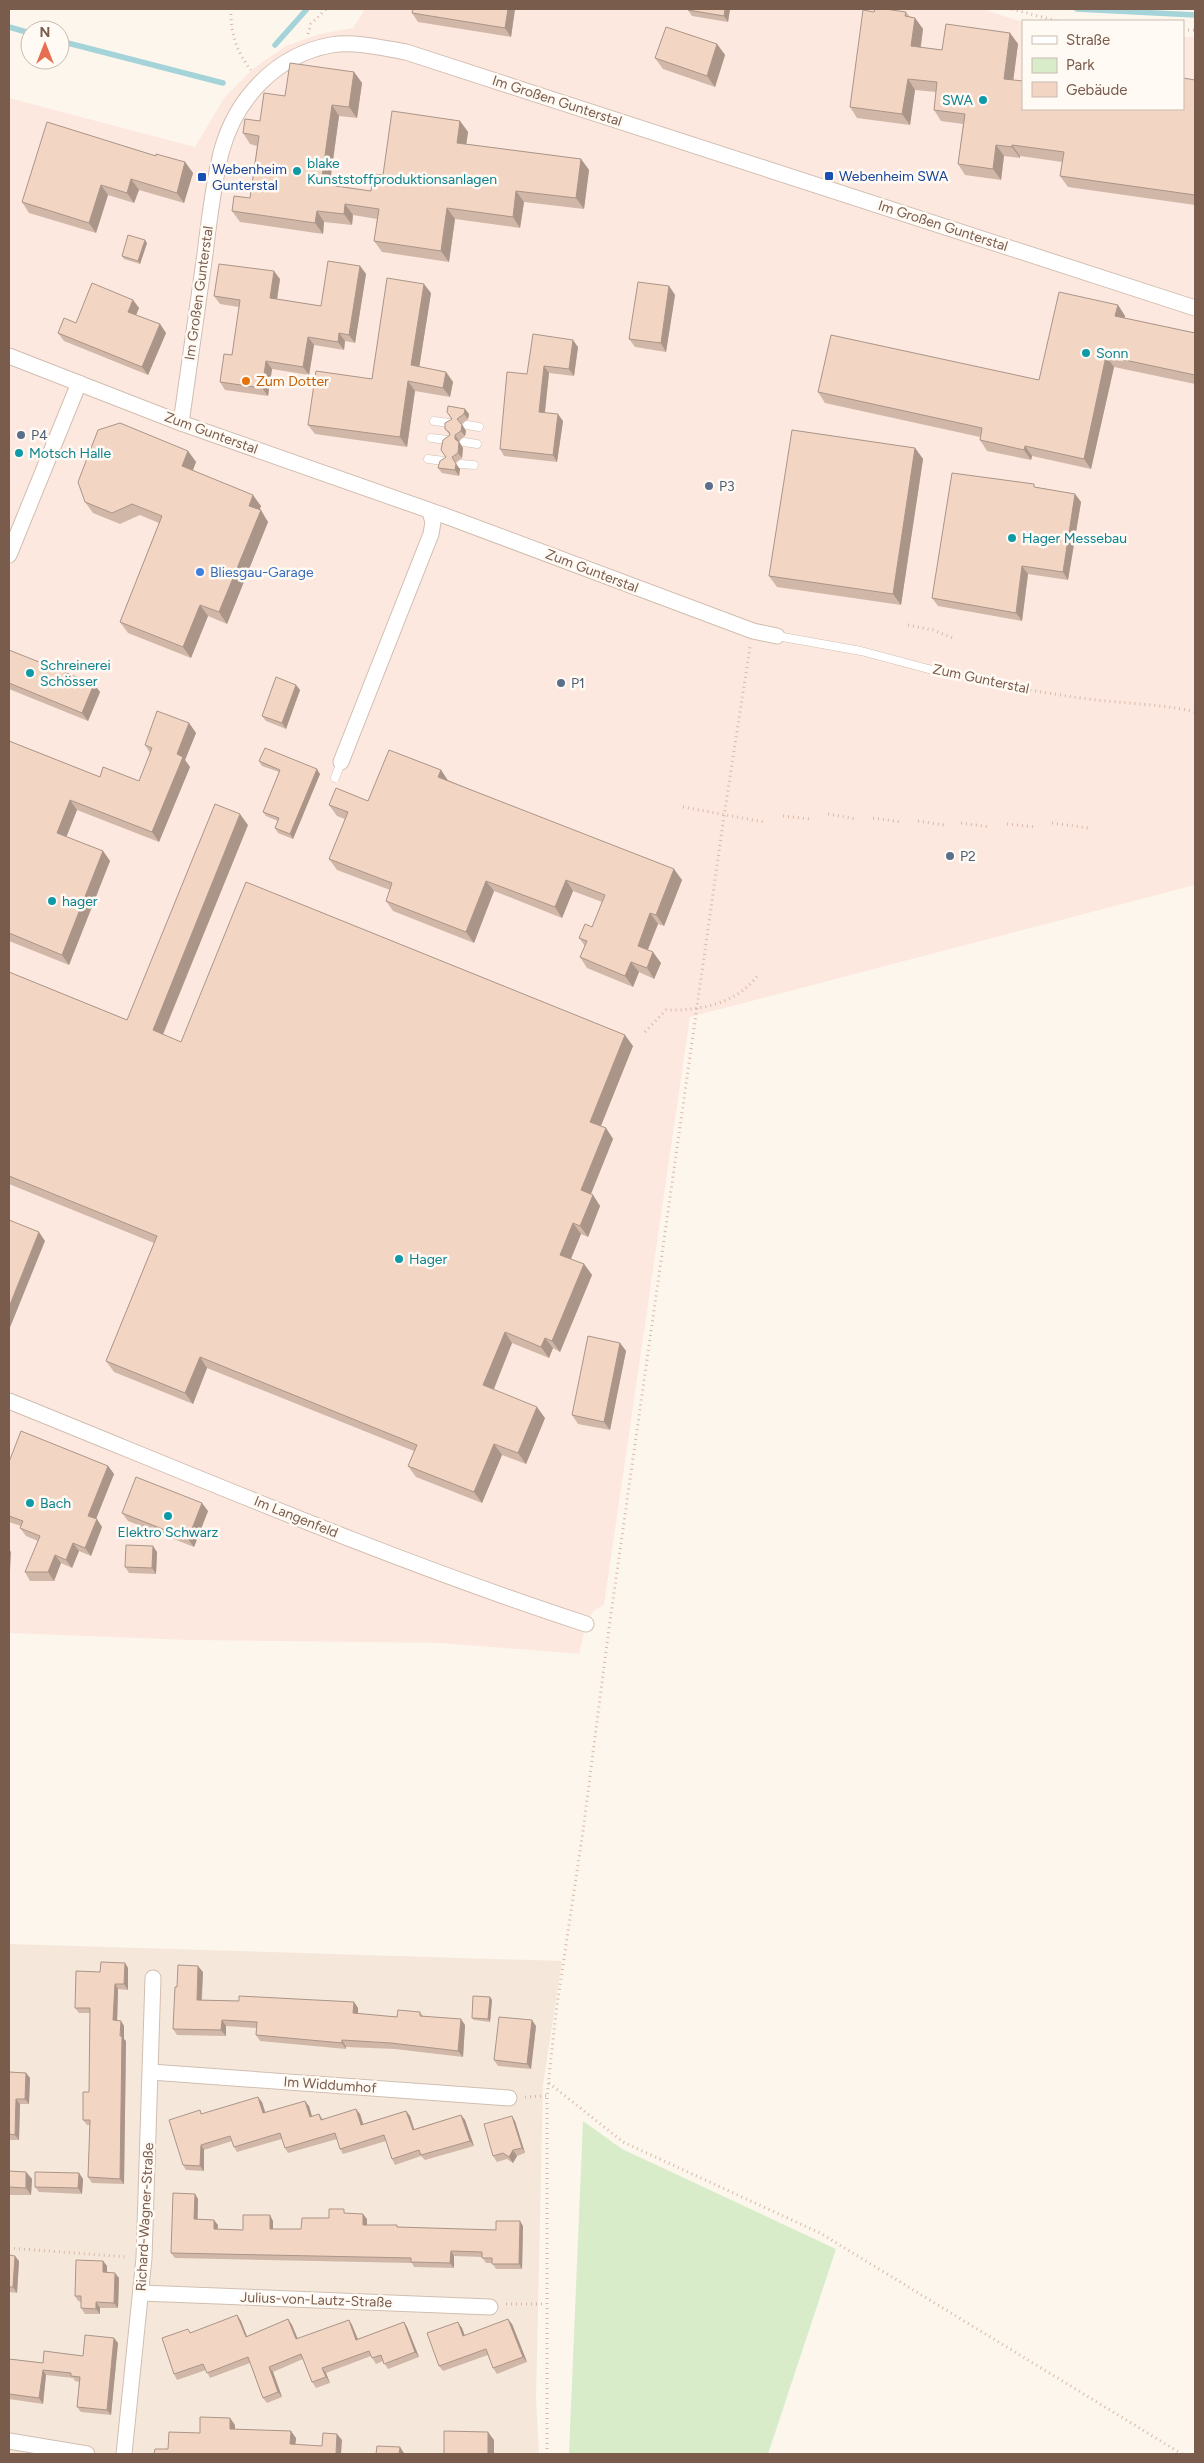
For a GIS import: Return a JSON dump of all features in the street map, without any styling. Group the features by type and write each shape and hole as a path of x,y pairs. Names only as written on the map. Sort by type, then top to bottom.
{"street":[{"name":"Im Großen Gunterstal","path":"181,423 221,152 230,126 244,102 280,64 301,53 332,45 368,45 406,52 1195,308"},
{"name":"Zum Gunterstal","path":"9,356 181,423 753,631 777,636"},
{"path":"9,555 79,383"},
{"path":"342,762 430,534 433,522 430,512"},
{"name":"Im Langenfeld","path":"9,1401 368,1546 490,1592 586,1624"},
{"name":"Richard-Wagner-Straße","path":"124,2454 144,2258 153,1978"},
{"name":"Im Widdumhof","path":"151,2072 509,2098"},
{"name":"Julius-von-Lautz-Straße","path":"141,2293 490,2307"},
{"path":"9,2441 88,2454"}],"lane":[{"path":"434,421 450,423"},
{"path":"467,425 479,427"},
{"path":"431,438 448,440"},
{"path":"464,442 477,444"},
{"path":"428,459 444,461"},
{"path":"461,464 474,465"},
{"name":"Zum Gunterstal","path":"777,636 861,651 936,670"},
{"path":"335,778 342,762"}],"path":[{"path":"231,9 233,34 240,56 261,82"},
{"path":"301,53 311,24 326,9"},
{"path":"1012,9 1053,20"},
{"path":"908,625 933,630 953,638"},
{"path":"547,2454 548,2082 609,1628 724,816 753,631"},
{"name":"Zum Gunterstal","path":"936,670 1007,687 1097,700 1172,707 1195,712"},
{"path":"682,807 764,822"},
{"path":"828,814 856,819"},
{"path":"783,816 810,819"},
{"path":"874,818 901,822"},
{"path":"918,821 944,825"},
{"path":"961,823 990,827"},
{"path":"1052,823 1088,828"},
{"path":"1007,824 1036,827"},
{"path":"646,1032 666,1010 698,1009 728,999 749,986 756,976"},
{"path":"548,2082 623,2142 820,2233 1182,2454"},
{"path":"509,2098 547,2096"},
{"path":"9,2248 144,2258"},
{"path":"490,2307 512,2303 546,2304"}],"shaded area":[{"path":"365,9 982,9 1022,22 1022,110 1184,110 1184,37 1195,37 1195,885 690,1017 604,1605 594,1610 586,1624 579,1654 442,1643 191,1640 9,1633 9,98 195,147 224,98 254,68 286,46 319,34 353,28"},
{"path":"9,1944 562,1961 543,2085 536,2399 539,2454 9,2454"}],"green space":[{"path":"583,2121 622,2149 836,2249 768,2454 569,2454"}],"building":[{"path":"413,9 508,9 505,28 412,13"},
{"path":"688,9 725,9 724,16"},
{"path":"875,9 885,9 906,12 905,16 915,18 911,46 942,50 946,24 1010,33 1004,79 1022,81 1022,110 1184,110 1184,78 1195,80 1195,195 1060,176 1064,152 1012,145 1012,147 996,145 993,169 958,164 965,114 934,110 937,82 908,79 902,114 850,107 863,10 874,12"},
{"path":"666,27 717,44 707,76 655,58"},
{"path":"290,63 354,72 349,107 332,105 321,184 371,191 373,174 383,175 392,111 460,121 457,143 581,159 576,198 516,191 513,217 447,208 441,251 374,241 379,209 345,204 344,214 317,211 315,223 232,211 234,196 250,198 259,136 243,133 245,119 260,121 264,93 285,96"},
{"path":"47,122 156,156 156,154 185,162 177,193 131,179 127,193 101,185 89,223 22,202"},
{"path":"128,235 145,240 138,261 122,256"},
{"path":"328,261 360,266 349,335 339,333 338,342 308,337 303,367 266,361 262,388 220,382 224,354 232,355 240,300 214,296 219,264 274,271 270,298 321,306"},
{"path":"387,278 424,284 411,365 446,372 443,388 408,381 400,437 308,425 316,371 372,379"},
{"path":"638,282 669,286 661,343 629,339"},
{"path":"92,283 133,300 128,312 160,324 142,367 58,333 64,318 76,323"},
{"path":"1059,292 1118,305 1115,316 1195,333 1195,375 1106,356 1084,459 1025,446 1024,450 980,440 982,428 818,392 831,335 1039,380"},
{"path":"533,334 573,340 569,369 544,366 539,412 558,414 553,455 500,449 507,372 527,374"},
{"path":"448,406 465,409 464,414 457,419 462,425 461,431 455,435 455,439 459,442 458,453 452,457 456,464 455,470 438,468 440,461 446,457 441,450 443,440 450,435 445,429 445,423 452,419 447,412"},
{"name":"Bliesgau-Garage","path":"120,423 188,451 182,466 253,495 249,506 261,510 219,612 200,605 183,647 120,622 162,516 132,504 112,513 85,502 78,482 98,430"},
{"path":"792,430 915,448 893,594 769,576"},
{"name":"Hager Messebau","path":"952,473 1034,484 1034,487 1075,494 1063,572 1022,566 1016,613 932,598"},
{"name":"Schreinerei Schösser","path":"9,650 94,684 82,713 9,683"},
{"path":"276,677 296,685 282,723 262,716"},
{"path":"157,711 189,723 177,754 183,757 152,832 70,800 57,833 103,851 62,955 9,933 9,741 100,777 103,767 139,781 152,748 145,745"},
{"path":"265,748 317,769 290,834 275,828 279,818 263,812 280,770 259,761"},
{"path":"389,750 441,770 438,777 674,869 656,915 650,913 638,946 653,952 647,968 631,962 625,976 580,957 587,941 579,938 585,924 592,927 605,895 566,880 555,907 486,881 466,932 386,901 392,883 329,859 348,812 329,805 336,788 368,801"},
{"path":"215,804 240,814 153,1030 181,1042 246,882 625,1035 590,1122 606,1128 581,1190 593,1195 580,1226 573,1223 560,1255 584,1264 552,1341 545,1338 541,1347 505,1332 483,1385 537,1407 518,1453 494,1444 474,1492 408,1466 417,1445 200,1357 185,1393 106,1361 157,1236 9,1176 9,972 127,1020"},
{"path":"9,1220 39,1232 9,1307"},
{"path":"588,1336 620,1343 604,1422 572,1415"},
{"path":"21,1431 108,1466 88,1516 97,1519 85,1548 73,1543 66,1560 55,1555 48,1572 25,1572 40,1536 20,1528 23,1521 9,1516 9,1462"},
{"name":"Elektro Schwarz","path":"136,1477 202,1503 188,1539 122,1513"},
{"path":"126,1545 153,1546 152,1568 125,1567"},
{"path":"101,1962 125,1963 124,1984 115,1984 113,2020 121,2021 120,2036 122,2036 120,2179 88,2177 90,2120 83,2120 83,2092 89,2092 90,2008 75,2008 76,1971 100,1972"},
{"path":"178,1965 198,1966 197,2000 239,2001 239,1996 354,2002 353,2013 397,2017 398,2010 420,2012 420,2016 461,2019 458,2051 391,2043 342,2040 342,2043 256,2035 257,2022 222,2020 221,2030 173,2029"},
{"path":"473,1996 490,1997 488,2019 472,2018"},
{"path":"499,2017 532,2020 527,2064 494,2060"},
{"path":"9,2072 26,2073 25,2099 16,2099 15,2135 9,2134"},
{"path":"258,2097 263,2113 305,2101 310,2117 319,2114 321,2120 356,2109 361,2125 406,2111 413,2130 461,2115 470,2141 421,2155 419,2150 392,2159 384,2135 340,2149 335,2133 285,2148 280,2133 234,2147 230,2136 201,2145 200,2166 183,2165 169,2120 200,2110 201,2114"},
{"path":"512,2116 522,2148 513,2150 509,2157 503,2153 493,2156 484,2124"},
{"path":"9,2171 26,2172 26,2188 9,2187"},
{"path":"35,2172 79,2173 78,2188 35,2187"},
{"path":"173,2193 195,2194 194,2219 214,2220 214,2229 243,2230 243,2215 270,2215 270,2229 301,2229 302,2218 329,2218 329,2209 344,2209 344,2213 363,2214 363,2225 496,2230 496,2221 520,2221 519,2264 492,2264 492,2258 482,2258 482,2252 451,2251 450,2263 411,2262 411,2258 171,2253"},
{"path":"9,2255 15,2256 13,2287 9,2287"},
{"path":"76,2260 103,2261 103,2272 115,2273 114,2303 96,2302 96,2309 81,2308 81,2296 75,2296"},
{"path":"237,2315 246,2337 288,2319 296,2339 349,2320 356,2340 404,2322 415,2352 384,2364 381,2355 372,2358 369,2351 322,2368 326,2377 312,2382 301,2354 269,2367 278,2392 263,2398 248,2357 207,2373 203,2364 174,2374 162,2338 188,2329 190,2333"},
{"path":"508,2319 523,2357 493,2368 486,2349 439,2366 427,2333 458,2322 463,2336"},
{"path":"85,2335 114,2338 107,2410 77,2407 80,2377 71,2376 71,2373 43,2370 39,2398 9,2394 9,2359 43,2363 44,2351 83,2356"},
{"path":"200,2417 230,2418 230,2429 291,2431 290,2444 322,2446 323,2433 337,2434 336,2454 154,2454 155,2449 168,2449 169,2432 200,2433"},
{"path":"444,2431 488,2432 488,2454 444,2454"},
{"path":"377,2446 400,2447 399,2454 376,2454"}],"waterway":[{"path":"275,45 307,9"},
{"path":"1077,9 1195,15"},
{"path":"9,27 20,30"},
{"path":"70,44 223,83"}],"place":[{"name":"SWA","path":"983,100"},
{"name":"blake Kunststoffproduktionsanlagen","path":"297,171"},
{"name":"Webenheim SWA","path":"829,176"},
{"name":"Webenheim Gunterstal","path":"202,177"},
{"name":"Sonn","path":"1086,353"},
{"name":"Zum Dotter","path":"246,381"},
{"name":"P4","path":"21,435"},
{"name":"Motsch Halle","path":"19,453"},
{"name":"P3","path":"709,486"},
{"name":"Hager Messebau","path":"1012,538"},
{"name":"Bliesgau-Garage","path":"200,572"},
{"name":"Schreinerei Schösser","path":"30,673"},
{"name":"P1","path":"561,683"},
{"name":"P2","path":"950,856"},
{"name":"hager","path":"52,901"},
{"name":"Hager","path":"399,1259"},
{"name":"Bach","path":"30,1503"},
{"name":"Elektro Schwarz","path":"168,1516"}]}
